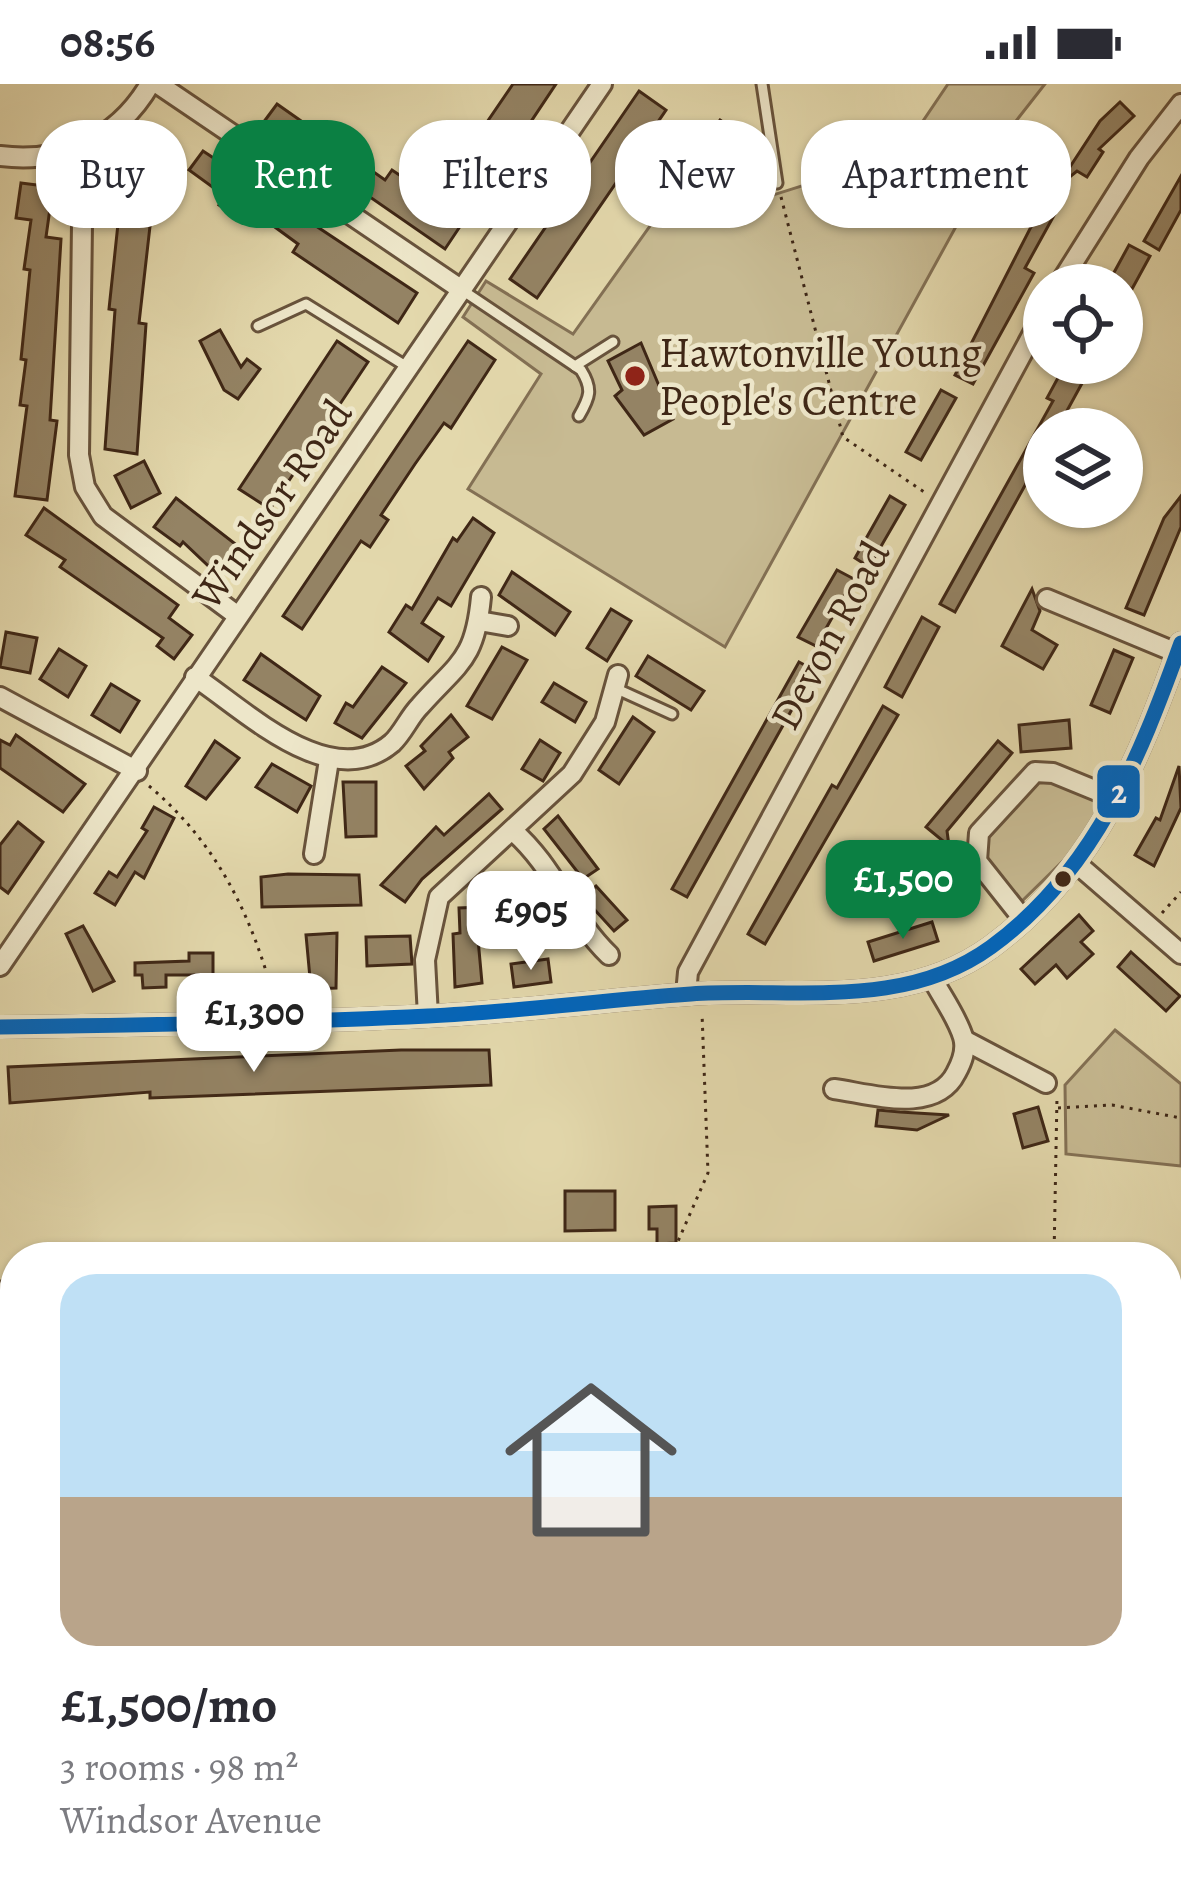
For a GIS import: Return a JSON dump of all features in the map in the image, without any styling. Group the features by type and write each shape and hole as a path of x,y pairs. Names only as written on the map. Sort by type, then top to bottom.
{"street":[{"path":"125,120 154,84 462,290"},
{"name":"Windsor Road","path":"0,965 602,84"},
{"path":"1072,264 1138,158 1181,104"},
{"path":"0,156 36,156"},
{"path":"82,228 79,455 85,487 103,516 238,616"},
{"name":"Devon Road","path":"694,993 688,972 1023,352"},
{"path":"195,677 298,746 329,760 373,754 393,742 416,709 459,671 478,621 481,597"},
{"path":"0,1027 428,1016 694,993 861,993 932,978 991,948 1076,863 1119,800 1179,648 1047,599"},
{"path":"478,621 508,626"},
{"path":"428,1016 425,959 439,897 572,774 605,722 617,682"},
{"path":"0,697 135,773"},
{"path":"314,854 329,760"},
{"path":"1023,920 977,861 979,833 1035,772 1054,773 1119,800"},
{"path":"512,830 551,868 579,925 609,955"},
{"path":"1076,863 1181,954"},
{"path":"834,1089 910,1099 934,1096 952,1083 964,1058 964,1040 932,978"},
{"path":"964,1040 1046,1083"}],"lane":[{"path":"762,84 767,120"},
{"path":"462,290 574,366 590,385 579,416"},
{"path":"257,326 306,304 409,369"},
{"path":"574,366 613,342"},
{"path":"617,682 672,714"}],"path":[{"path":"777,183 843,437 941,503"},
{"path":"135,773 182,814 215,856 244,907 280,1021"},
{"path":"1150,926 1181,892"},
{"path":"678,1242 708,1173 694,993"},
{"path":"1046,1083 1058,1094 1054,1242"},
{"path":"1057,1108 1112,1106 1181,1118"}],"shaded area":[{"path":"948,84 1045,84 1017,120 924,120"},
{"path":"801,186 801,228 955,228 725,647 468,489 541,374 463,317 486,281 573,334 649,228 777,228 777,194"},
{"path":"1047,779 1098,799 1101,808 1071,853 1021,902 984,863 982,843 1025,786"},
{"path":"1115,1030 1181,1084 1181,1166 1066,1154 1065,1085"}],"building":[{"path":"513,84 556,84 532,120 488,120"},
{"path":"639,91 666,110 659,120 619,120"},
{"path":"1120,102 1134,116 1099,149 1103,152 1087,177 1077,171 1071,176 1071,165 1100,121"},
{"path":"277,104 300,120 265,120"},
{"path":"615,126 615,184 591,219 591,161"},
{"path":"203,151 211,156 211,186 189,170"},
{"path":"392,170 399,175 399,217 375,201 375,173 385,180"},
{"path":"1181,176 1181,210 1159,250 1144,241"},
{"path":"21,183 36,185 36,228 47,228 46,237 61,239 50,420 57,421 47,500 15,496 27,406 20,405 30,270 24,269 31,220 16,218"},
{"path":"118,228 150,228 139,323 146,324 137,454 105,449 115,310 109,309"},
{"path":"276,228 319,228 417,293 398,323 293,252 298,244"},
{"path":"415,228 459,228 445,249"},
{"path":"545,228 585,228 537,298 510,279"},
{"path":"1030,228 1047,228 1023,264 1023,293 973,384 955,375"},
{"path":"1129,245 1150,256 1143,269 1143,264 1119,264"},
{"path":"220,330 241,367 247,359 260,369 238,399 224,390 200,341"},
{"path":"337,341 368,362 270,509 239,489"},
{"path":"468,341 495,360 451,428 444,423 415,464 381,515 388,520 370,547 361,541 302,629 283,616"},
{"name":"Hawtonville Young People's Centre","path":"641,343 673,419 644,435 615,396 622,390 608,361"},
{"path":"1055,384 1082,384 1068,408 1049,408 1053,401 1047,398"},
{"path":"941,390 956,398 921,460 906,452"},
{"path":"1023,455 1023,489 955,612 940,604"},
{"path":"144,461 160,493 131,508 115,476"},
{"path":"890,496 905,505 869,567 855,558"},
{"path":"1181,496 1181,527 1144,615 1126,608 1164,518"},
{"path":"176,498 243,550 219,576 183,542 180,546 154,527"},
{"path":"44,508 178,605 169,618 192,635 174,659 157,646 163,638 60,567 65,560 26,535"},
{"path":"473,518 494,533 451,606 438,598 422,623 443,637 428,661 389,632 406,605 412,609 453,538 457,541"},
{"path":"837,570 854,579 816,646 798,637"},
{"path":"512,572 570,612 555,635 499,595"},
{"path":"1032,589 1040,611 1032,630 1057,645 1043,669 1002,646"},
{"path":"611,609 631,621 607,661 587,648"},
{"path":"922,617 939,627 902,697 885,687"},
{"path":"6,632 37,638 30,673 0,667"},
{"path":"502,647 527,660 492,719 467,706"},
{"path":"59,649 86,666 68,697 40,679"},
{"path":"1114,650 1133,658 1110,713 1091,705"},
{"path":"261,654 320,696 306,720 244,680"},
{"path":"648,656 704,691 691,710 636,676"},
{"path":"799,662 814,670 687,897 672,889"},
{"path":"382,667 406,683 362,738 335,723 346,703 353,707"},
{"path":"554,683 586,702 575,722 542,702"},
{"path":"111,684 139,701 120,732 92,715"},
{"path":"883,706 898,715 765,944 748,934 832,785 837,788"},
{"path":"451,715 468,737 449,752 453,758 424,789 406,766 425,751 421,746"},
{"path":"633,717 654,732 619,784 599,770"},
{"path":"1069,720 1071,748 1021,752 1019,725"},
{"path":"16,735 85,784 63,812 0,768 0,740 10,745"},
{"path":"540,740 560,753 543,781 522,769"},
{"path":"215,741 239,758 206,799 186,786"},
{"path":"998,741 1012,753 947,831 949,846 926,827"},
{"path":"272,764 311,786 297,812 256,787"},
{"path":"1179,766 1181,808 1154,866 1135,855 1156,818 1160,820"},
{"path":"343,782 376,782 376,836 346,837"},
{"path":"489,794 502,809 422,879 405,902 381,885 436,827 444,835"},
{"path":"154,807 174,818 144,878 135,872 115,905 95,893 109,872 117,877 147,831 142,828"},
{"path":"558,816 598,869 583,879 544,829"},
{"path":"18,822 43,842 8,893 0,887 0,845"},
{"path":"949,849 955,888 935,891 929,852"},
{"path":"359,875 361,905 262,907 261,877"},
{"path":"596,886 627,920 614,931 583,897"},
{"path":"483,907 484,927 477,928 482,983 455,987 453,934 460,933 459,908"},
{"path":"1079,915 1093,931 1081,942 1093,954 1067,978 1056,965 1035,984 1021,969"},
{"path":"932,922 938,941 874,961 868,942"},
{"path":"83,926 114,981 93,991 66,934"},
{"path":"337,933 336,988 311,989 306,935"},
{"path":"410,936 412,964 367,966 366,937"},
{"path":"1131,952 1180,996 1166,1011 1118,967"},
{"path":"189,953 213,953 213,975 166,975 166,987 143,988 142,975 135,975 135,963 189,961"},
{"path":"548,959 551,982 514,987 511,964"},
{"path":"489,1050 491,1085 150,1098 150,1092 10,1103 8,1067"},
{"path":"1038,1107 1048,1141 1023,1148 1014,1114"},
{"path":"878,1110 949,1115 917,1130 876,1126"},
{"path":"565,1191 615,1191 615,1230 565,1231"},
{"path":"676,1206 676,1242 657,1242 657,1229 649,1229 649,1207"}],"transit line":[{"name":"2","path":"0,1027 428,1016 691,994 846,992 921,980 991,947 1059,884 1086,848 1130,770 1181,643"}],"place":[{"name":"Hawtonville Young People's Centre","path":"635,376"}]}
